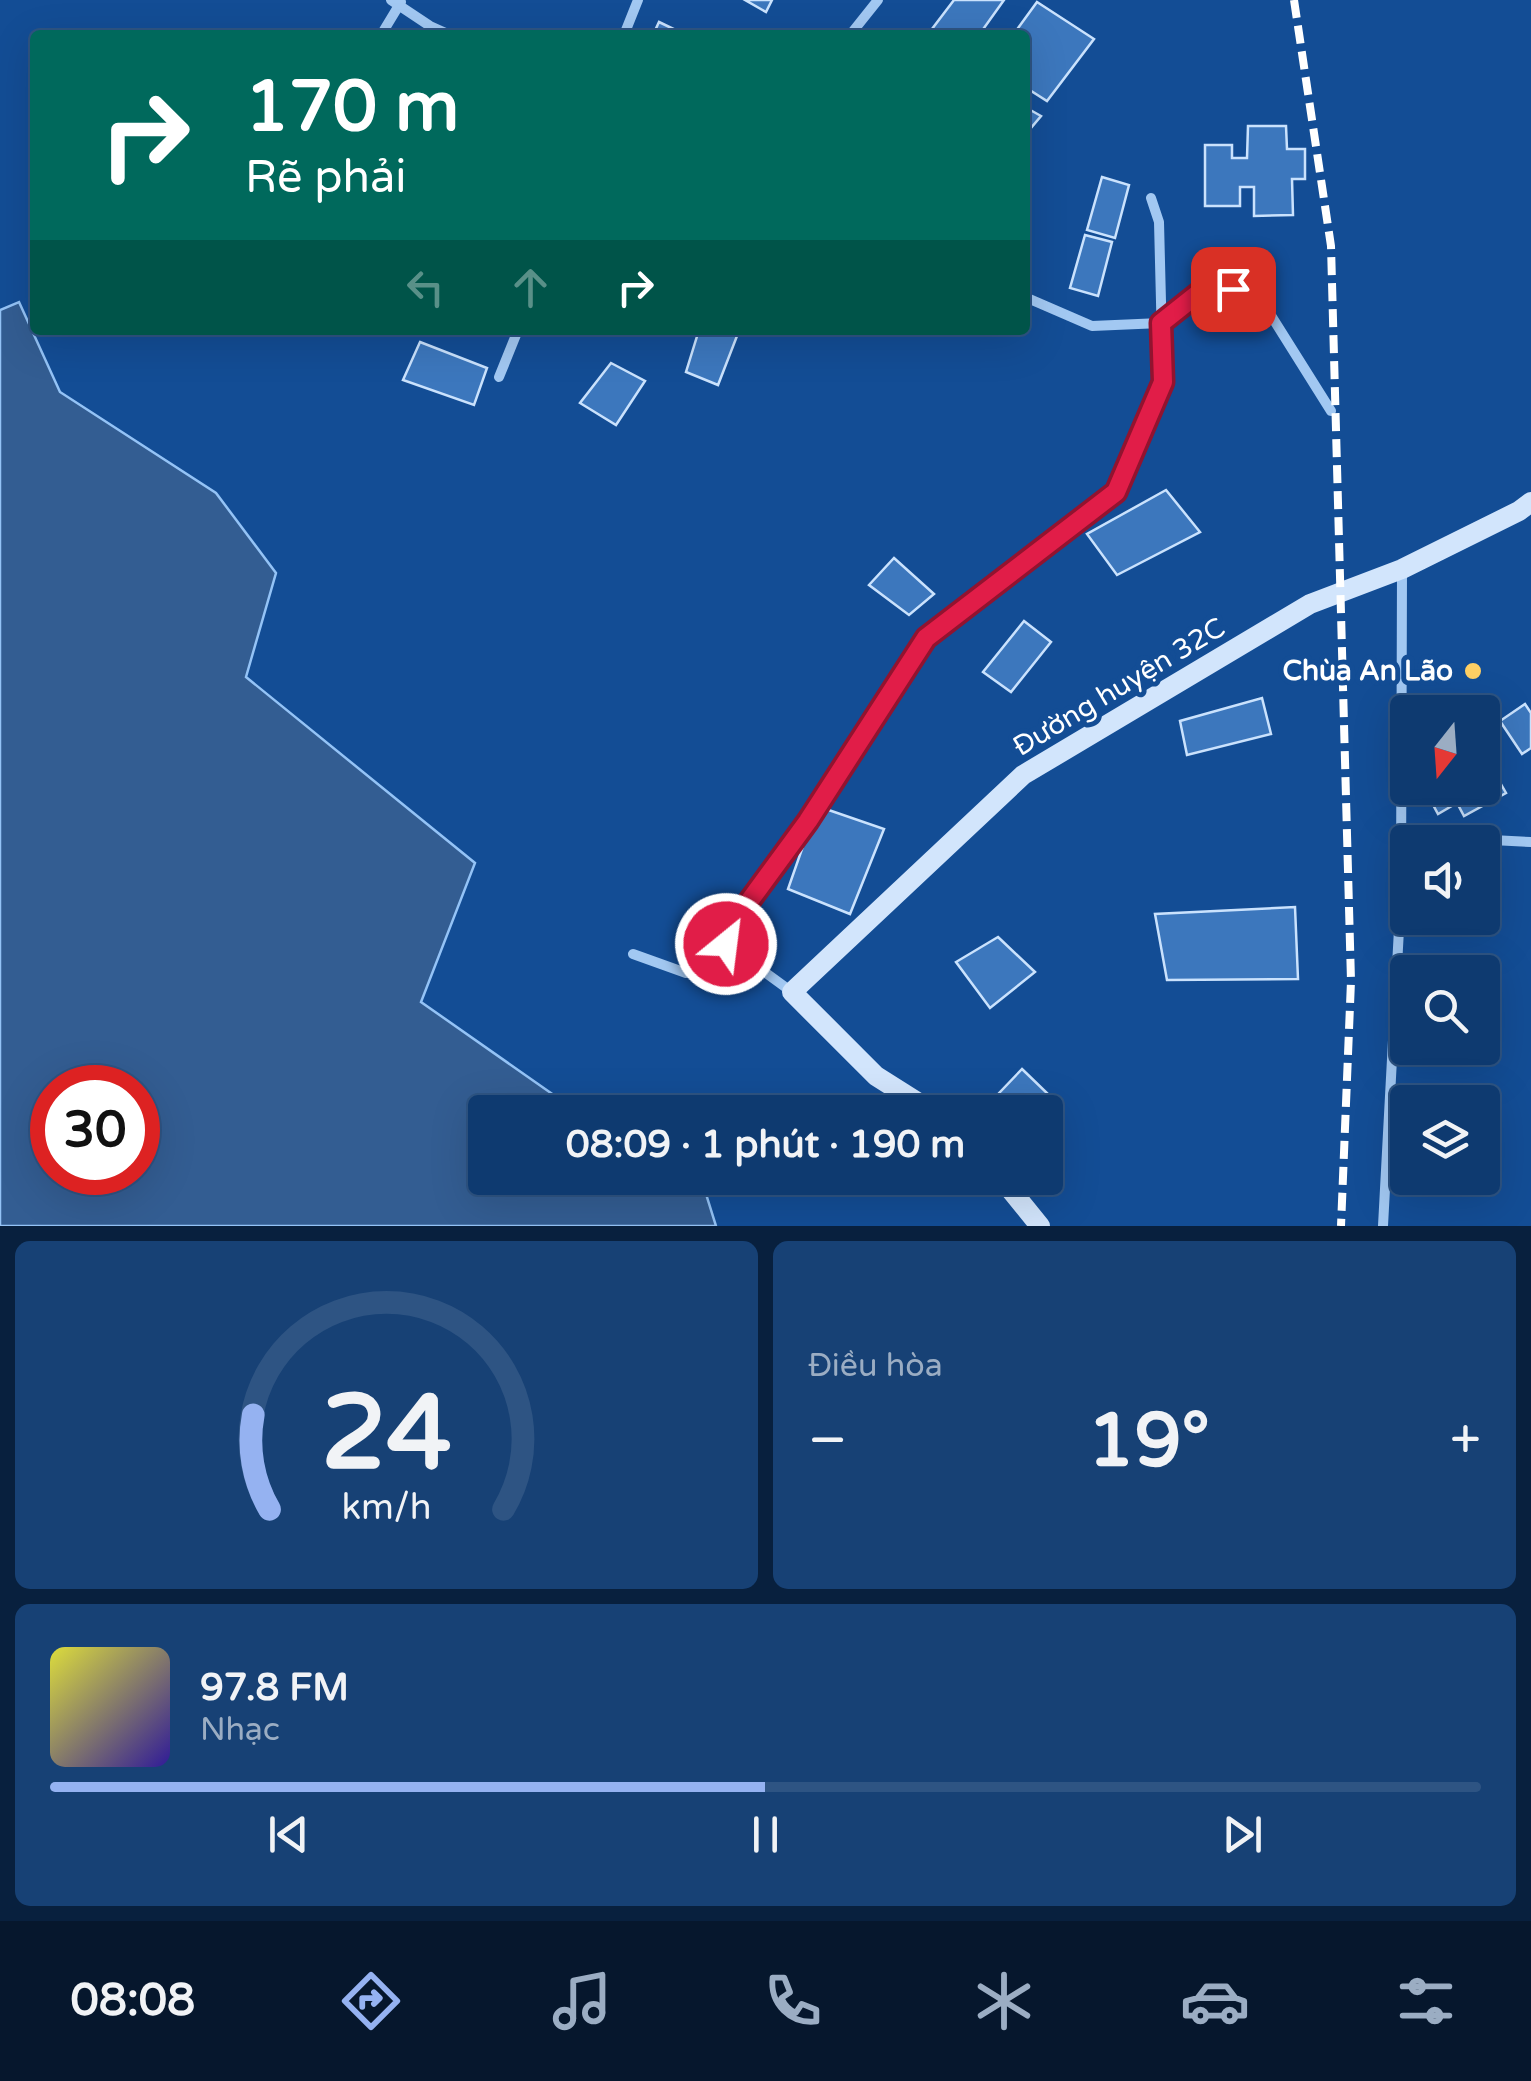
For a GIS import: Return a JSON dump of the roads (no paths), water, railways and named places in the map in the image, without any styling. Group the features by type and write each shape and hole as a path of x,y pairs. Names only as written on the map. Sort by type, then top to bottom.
{"street":[{"path":"626,30 638,0"},
{"path":"854,30 878,0"},
{"path":"383,30 397,2 442,30"},
{"path":"634,954 686,973 725,938 808,821 926,638 1116,492 1163,382 1158,222 1151,198"},
{"path":"1030,299 1092,326 1161,323 1200,292 1233,289 1265,306 1331,411"},
{"path":"500,377 516,335"},
{"name":"Đường huyện 32C","path":"792,992 1023,775 1310,604 1402,570 1519,512 1531,502"},
{"path":"1402,570 1402,825"},
{"path":"1500,840 1531,842"},
{"path":"1383,1226 1397,935"},
{"path":"725,938 726,944 792,992 876,1076 906,1095"},
{"path":"1015,1195 1040,1226"}],"water":[{"path":"19,302 30,335 34,335 60,392 216,493 276,573 246,677 475,863 421,1002 554,1095 468,1095 468,1195 706,1195 716,1226 0,1226 0,310"}],"railway":[{"path":"1294,0 1331,246 1351,981 1341,1226"}],"place":[{"name":"Chùa An Lão","path":"1473,671"}]}
